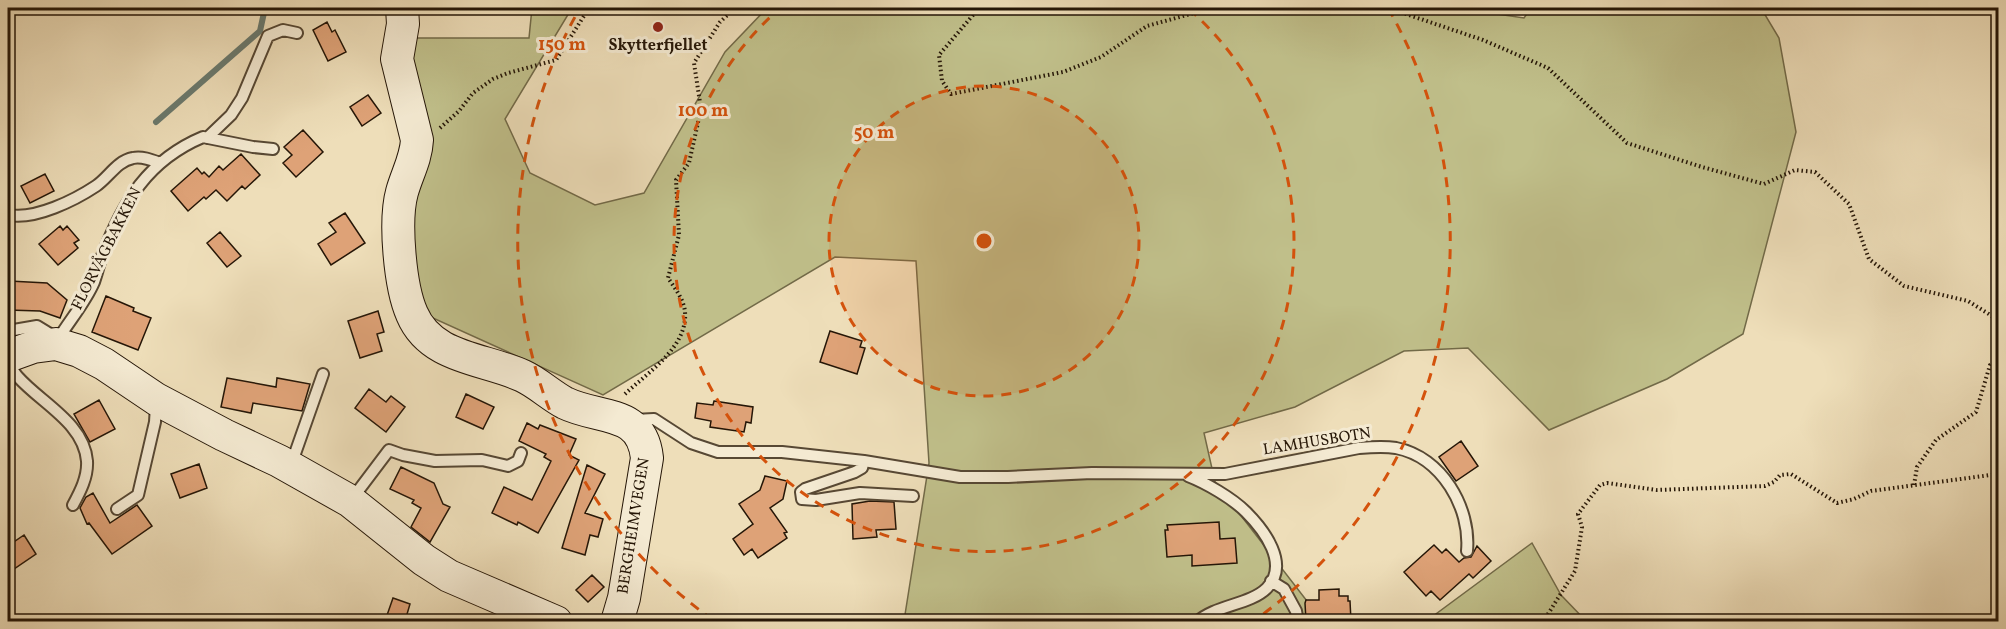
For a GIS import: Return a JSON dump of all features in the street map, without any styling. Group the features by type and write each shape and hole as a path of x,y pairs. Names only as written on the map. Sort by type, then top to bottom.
{"street":[{"path":"402,8 403,24 397,59 417,140 416,153 401,193 398,225 405,290 412,315 423,333 435,344 453,353 520,375 535,382 564,402 616,419"},
{"path":"8,356 57,342 79,351 104,364 156,399 350,501 424,560 449,576 556,621"},
{"name":"BERGHEIMVEGEN","path":"616,419 643,438 647,458 624,598 617,621"}],"lane":[{"name":"FLORVÅGBAKKEN","path":"57,342 85,300 94,282 102,255 135,189 160,163 196,140 207,138 231,115 242,98 268,36 283,30 297,33"},
{"path":"207,138 273,149"},
{"name":"FLORVÅGBAKKEN","path":"9,214 31,215 59,206 97,186 122,163 131,158 140,157 160,163"},
{"path":"8,331 37,326 57,342"},
{"path":"8,362 19,378 76,432 81,441 87,464 81,489 73,505"},
{"path":"290,468 323,374"},
{"path":"117,509 138,495 155,422 156,399"},
{"name":"LAMHUSBOTN","path":"616,419 654,419 691,443 718,452 782,452 864,461 960,477 1092,473 1225,474 1359,448 1374,446 1397,448 1424,461 1443,476 1454,492 1460,504 1464,522 1467,551"},
{"path":"350,501 389,450 422,459 482,460 508,466 518,461 522,453"},
{"path":"864,461 862,468 855,472 805,489 801,492 802,499 816,500 860,493 913,496"},
{"name":"LAMHUSBOTN","path":"1179,473 1210,486 1246,511 1271,545 1276,556 1276,566 1271,581"},
{"path":"1197,621 1203,616 1262,592 1271,581 1284,589 1296,611 1298,621"}],"path":[{"path":"417,140 434,133 459,111 473,93 493,79 556,60 590,8"},
{"path":"616,419 673,349 684,329 685,311 679,295 668,278 679,235 676,180 690,164 701,109 694,63 720,22 735,8"},
{"path":"979,8 939,55 942,81 951,94 1063,72 1101,57 1147,26 1212,8"},
{"path":"1388,8 1483,40 1548,68 1628,143 1764,184 1795,170 1815,172 1849,204 1869,259 1904,286 1968,302 1992,316 1998,324"},
{"path":"1914,485 1917,467 1936,440 1976,412 1990,365 1998,358"},
{"path":"1543,621 1575,571 1582,527 1578,514 1600,485 1607,483 1657,490 1764,486 1774,482 1780,475 1791,474 1837,503 1854,499 1871,491 1998,474"}],"shaded area":[{"path":"532,8 572,8 505,119 530,173 595,205 644,193 725,52 767,8 1456,8 1524,18 1531,8 1761,8 1779,38 1796,132 1743,334 1667,379 1549,430 1468,348 1404,351 1295,407 1204,433 1215,482 1317,614 1429,619 1532,543 1561,595 1586,621 904,621 929,463 916,261 835,257 603,395 424,314 400,228 410,38 529,38"}],"building":[{"path":"327,22 332,32 335,30 346,52 328,61 313,30"},
{"path":"368,95 381,113 362,126 350,107"},
{"path":"303,130 323,152 296,177 283,163 292,155 284,147"},
{"path":"241,154 260,175 245,189 242,186 227,201 216,190 188,211 171,191 197,168 209,177 219,166 223,170"},
{"path":"45,174 54,191 30,203 21,186"},
{"path":"345,213 365,243 331,265 318,244 336,232 329,223"},
{"path":"60,226 63,230 67,226 79,240 74,243 78,248 58,265 39,244"},
{"path":"220,232 241,256 227,267 207,243"},
{"path":"9,281 47,283 67,300 60,318 40,311 8,310"},
{"path":"106,296 151,318 138,350 92,332"},
{"path":"378,311 384,332 377,334 382,351 360,358 348,321"},
{"path":"830,331 862,341 860,347 865,348 857,374 820,362"},
{"path":"227,378 276,387 277,378 310,384 302,411 253,403 251,413 221,407"},
{"path":"369,389 386,402 391,396 405,407 386,432 355,408"},
{"path":"466,394 494,407 483,429 456,417"},
{"path":"99,400 115,429 90,442 74,414"},
{"path":"714,401 753,407 751,423 746,422 744,432 710,427 711,421 695,418 697,403 713,405"},
{"path":"527,423 538,429 540,425 576,439 569,455 579,460 538,533 518,522 517,525 492,513 504,487 532,500 551,461 544,457 546,454 519,441"},
{"path":"1461,441 1478,466 1456,481 1439,457"},
{"path":"199,464 207,488 180,498 171,474"},
{"path":"587,465 605,474 585,513 603,519 598,537 590,535 585,555 562,548"},
{"path":"401,467 434,483 443,504 450,507 430,542 411,527 421,508 412,503 414,500 390,489"},
{"path":"765,476 787,481 783,499 770,508 787,532 784,533 787,538 758,558 752,549 744,555 733,539 753,524 739,504 760,490"},
{"path":"93,493 110,523 137,505 152,526 112,554 89,523 87,524 80,508 86,497"},
{"path":"870,501 894,502 896,529 876,530 877,537 853,539 852,504"},
{"path":"1219,522 1220,539 1235,538 1237,563 1192,566 1192,555 1167,557 1165,530 1168,530 1167,525"},
{"path":"24,535 36,554 8,573 8,546"},
{"path":"1434,545 1442,553 1446,549 1459,562 1471,557 1477,546 1491,561 1473,578 1469,574 1440,600 1431,591 1426,596 1404,572"},
{"path":"592,575 604,587 588,602 576,590"},
{"path":"1339,589 1339,596 1348,596 1348,601 1350,601 1351,621 1306,621 1306,600 1319,600 1319,590"},
{"path":"393,598 410,604 405,621 385,621"}],"waterway":[{"path":"156,122 260,31 265,8"}],"place":[{"name":"Skytterfjellet","path":"658,27"}]}
